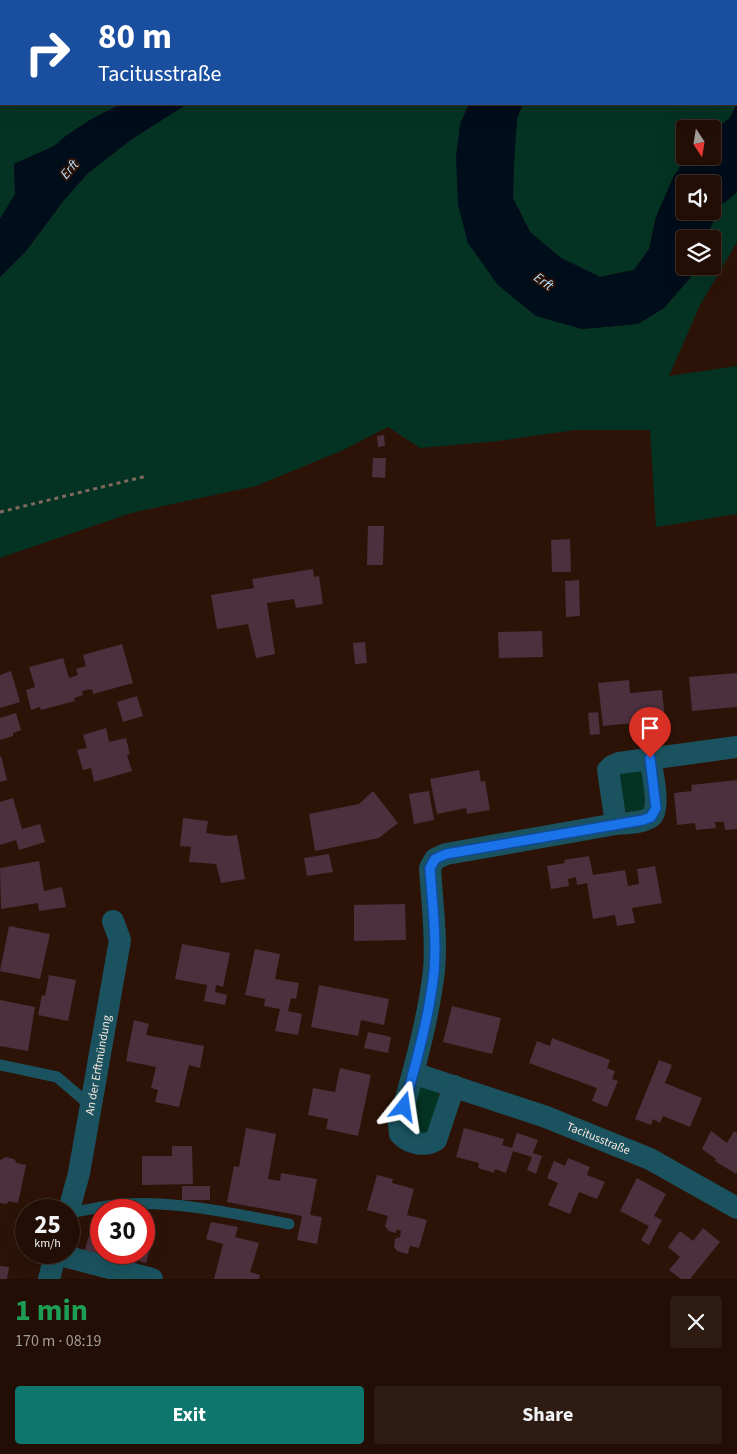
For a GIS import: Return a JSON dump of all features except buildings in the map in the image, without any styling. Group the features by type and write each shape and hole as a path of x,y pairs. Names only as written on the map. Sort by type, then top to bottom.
{"street":[{"path":"616,824 608,770 612,766 619,762 737,747"},
{"path":"454,1086 436,1140 422,1145 407,1140 400,1134 399,1124 427,1020 434,971 430,868 435,859 446,854 643,820 651,817 656,808 650,758"},
{"name":"An der Erftmündung","path":"72,1199 79,1173 120,940 113,921"},
{"name":"Tacitusstraße","path":"413,1073 546,1117 650,1159 737,1208"},
{"path":"80,1260 152,1279"},
{"path":"49,1279 53,1264"}],"lane":[{"path":"0,1065 57,1077 91,1106"},
{"path":"80,1210 125,1204 162,1205 216,1210 289,1224"}],"path":[{"path":"0,512 147,476"}],"green space":[{"path":"0,105 119,105 90,120 67,135 55,146 14,164 15,194 0,219"},
{"path":"185,105 469,105 460,124 497,284 536,316 582,329 638,324 664,308 691,275 718,275 700,305 669,376 737,366 737,514 656,527 650,430 575,430 498,441 420,448 388,427 341,451 256,486 131,513 0,558 0,277 26,251 64,200 88,173 132,139"},
{"path":"523,105 736,105 729,119 721,124 721,120 676,120 676,165 682,165 674,176 656,217 649,249 634,270 600,277 561,258 530,232 513,198 517,118"},
{"path":"737,192 737,242 721,269 721,230 709,230 713,220 721,220 721,205"},
{"path":"645,769 644,810 629,812 621,809 618,775 623,770"},
{"path":"424,1085 437,1090 439,1101 426,1134 406,1130 412,1092"}],"water":[{"name":"Erft","path":"119,105 185,105 132,139 88,173 64,200 26,251 0,277 0,219 15,194 14,164 54,146 90,120"},
{"name":"Erft","path":"469,105 523,105 517,118 513,198 530,232 561,258 600,277 634,270 649,249 656,217 674,176 682,165 721,165 721,124 729,119 737,105 737,192 721,205 721,175 676,175 676,220 713,220 713,222 709,230 676,230 676,275 691,275 690,278 664,308 638,324 582,329 536,316 497,284 468,243 458,205 456,157 460,124"}],"route":[{"path":"404,1107 427,1020 434,971 430,868 435,859 446,854 643,820 651,817 656,808 650,758"}]}
